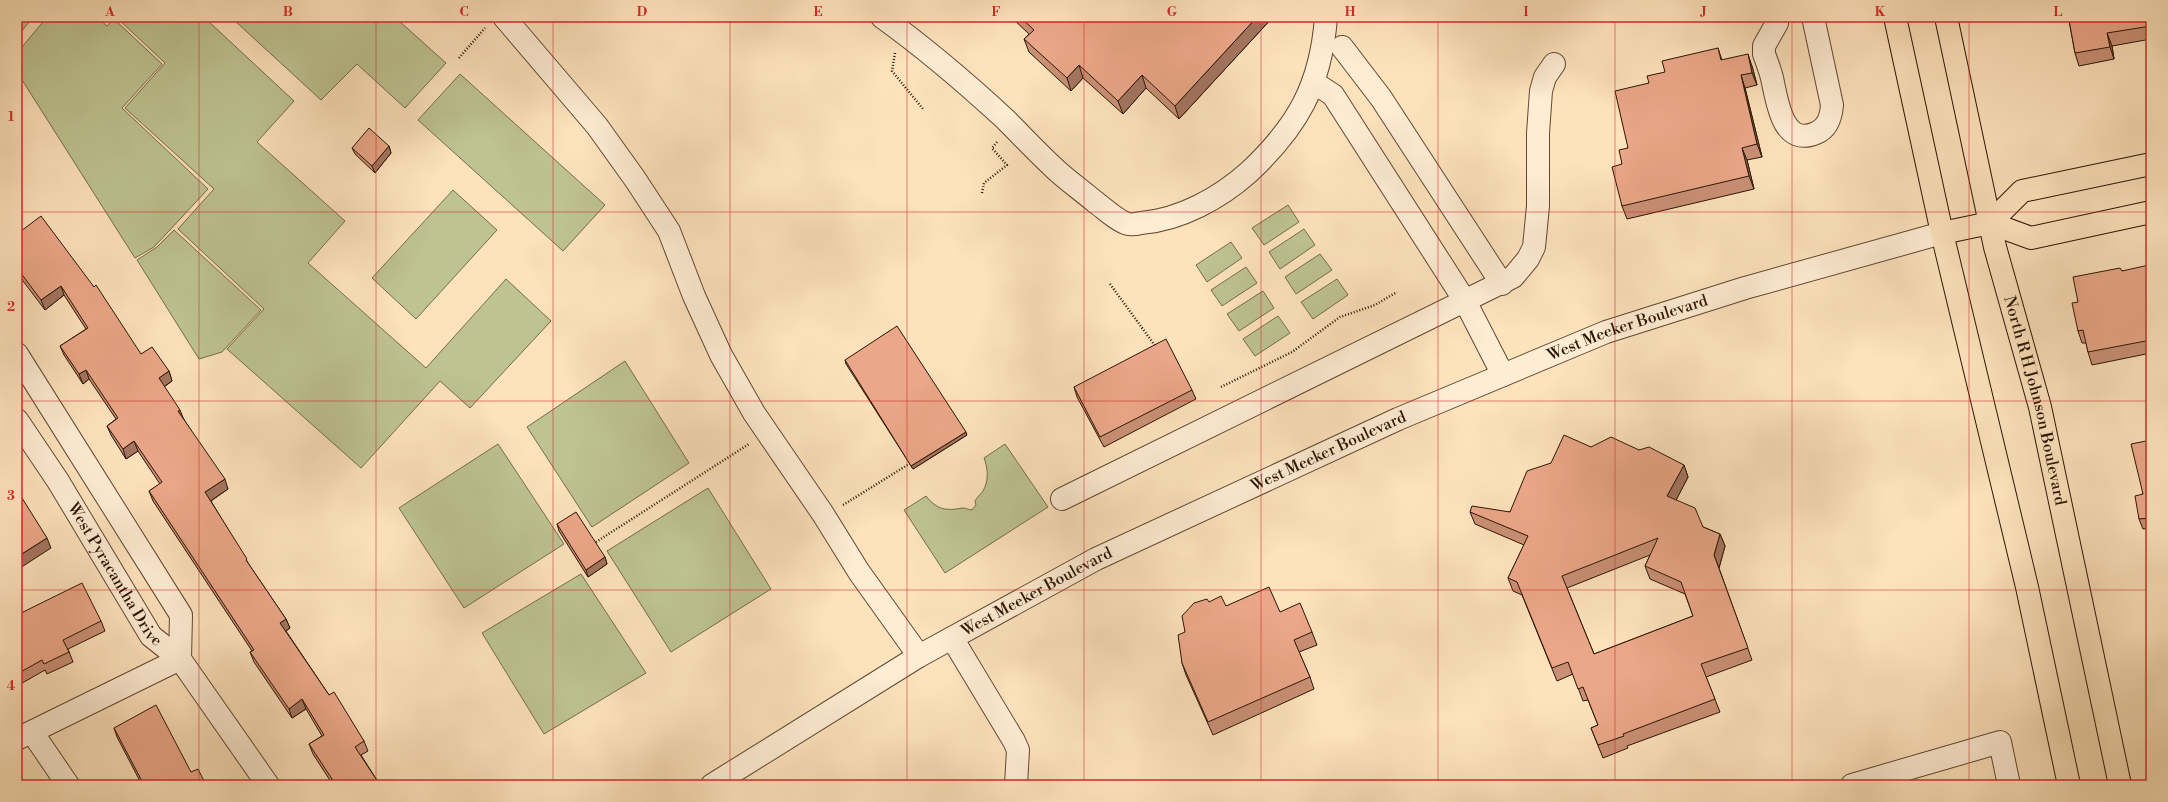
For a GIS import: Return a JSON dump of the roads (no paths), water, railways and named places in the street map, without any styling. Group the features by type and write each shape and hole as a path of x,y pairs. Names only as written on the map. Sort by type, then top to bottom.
{"main road":[{"path":"1895,17 1942,233 2027,587 2069,785"},
{"name":"North R H Johnson Boulevard","path":"1946,17 1990,222 2040,407 2120,785"},
{"path":"2151,164 2022,190 1990,222 2031,238 2151,212"},
{"name":"West Meeker Boulevard","path":"1942,233 1990,222"}],"street":[{"path":"882,17 960,79 1053,167 1106,210 1129,224 1157,222 1188,212 1216,196 1241,178 1266,156 1288,132 1302,110 1314,82 1324,41 1326,17"},
{"path":"1775,17 1777,23 1764,46 1764,54 1777,105 1788,128 1801,136 1815,134 1823,130 1831,114 1832,105 1813,17"},
{"path":"505,18 597,126 635,179 665,225 694,296 721,355 771,440 824,517 859,572 919,656"},
{"path":"1342,47 1381,98 1502,284"},
{"path":"1062,499 1502,284 1521,269 1534,247 1538,206 1538,133 1541,91 1545,77 1554,64"},
{"path":"1314,82 1333,95 1465,302 1503,375"},
{"name":"West Meeker Boulevard","path":"712,785 919,656 1096,559 1398,419 1606,332 1682,307 1942,233"},
{"name":"West Pyracantha Drive","path":"17,354 88,464 181,616 180,659"},
{"name":"West Pyracantha Drive","path":"17,420 58,481 151,636 180,659 268,785"},
{"path":"58,481 88,464"},
{"path":"952,638 1018,750 1016,785"},
{"path":"68,785 25,735 180,659"},
{"path":"1852,785 2000,742 2009,785"}]}
